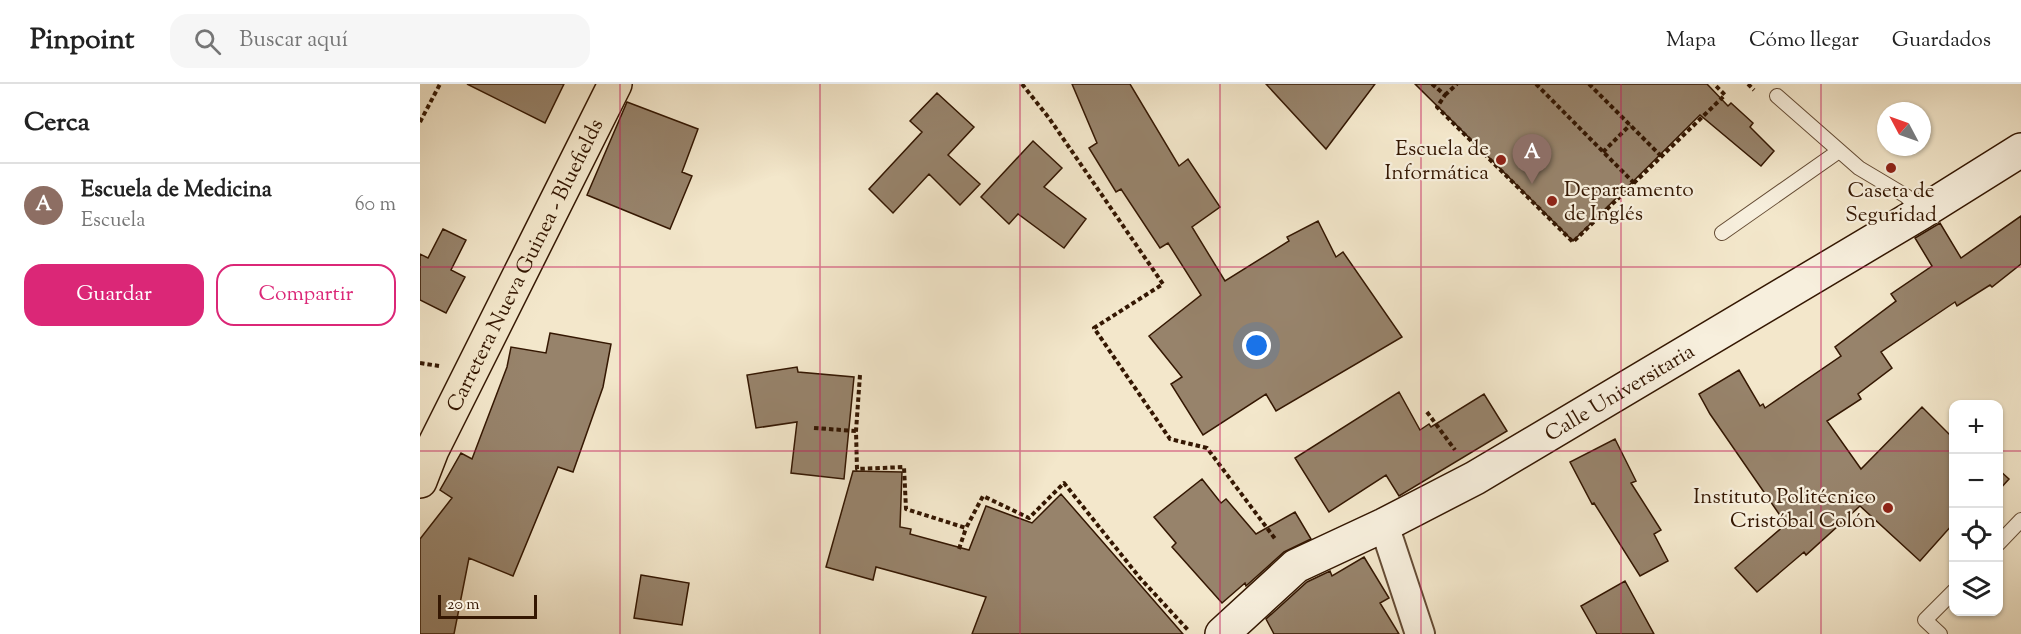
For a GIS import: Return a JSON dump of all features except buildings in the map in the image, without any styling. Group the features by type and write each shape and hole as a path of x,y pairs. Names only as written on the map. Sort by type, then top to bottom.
{"highway":[{"name":"Carretera Nueva Guinea - Bluefields","path":"420,481 432,450 615,84"}],"street":[{"name":"Calle Universitaria","path":"1222,634 1296,566 1384,525 1475,478 1922,212 2021,150"},
{"path":"1384,525 1420,634"}],"lane":[{"path":"1777,96 1859,168 1906,196 1922,212"},
{"path":"1722,233 1839,151"},
{"path":"2003,538 2021,520"},
{"path":"1940,634 1925,620 1949,595"}],"path":[{"path":"420,122 440,84"},
{"path":"1022,84 1049,118 1163,284 1094,328 1170,439 1207,448 1296,566"},
{"path":"1432,84 1445,95"},
{"path":"1456,84 1437,107 1574,242 1725,95 1714,84"},
{"path":"1588,84 1661,156"},
{"path":"1538,85 1634,183"},
{"path":"1603,152 1630,125"},
{"path":"860,375 856,431 857,469 904,467 906,509 966,528"},
{"path":"1427,412 1475,478"},
{"path":"814,428 856,431"},
{"path":"959,549 966,528 983,496 1029,518 1064,483 1140,578 1191,634"}],"place":[{"name":"Escuela de Informática","path":"1501,160"},
{"name":"Caseta de Seguridad","path":"1891,168"},
{"name":"Escuela de Medicina","path":"1532,184"},
{"name":"Departamento de Inglés","path":"1552,201"},
{"name":"Instituto Politécnico Cristóbal Colón","path":"1888,508"}]}
